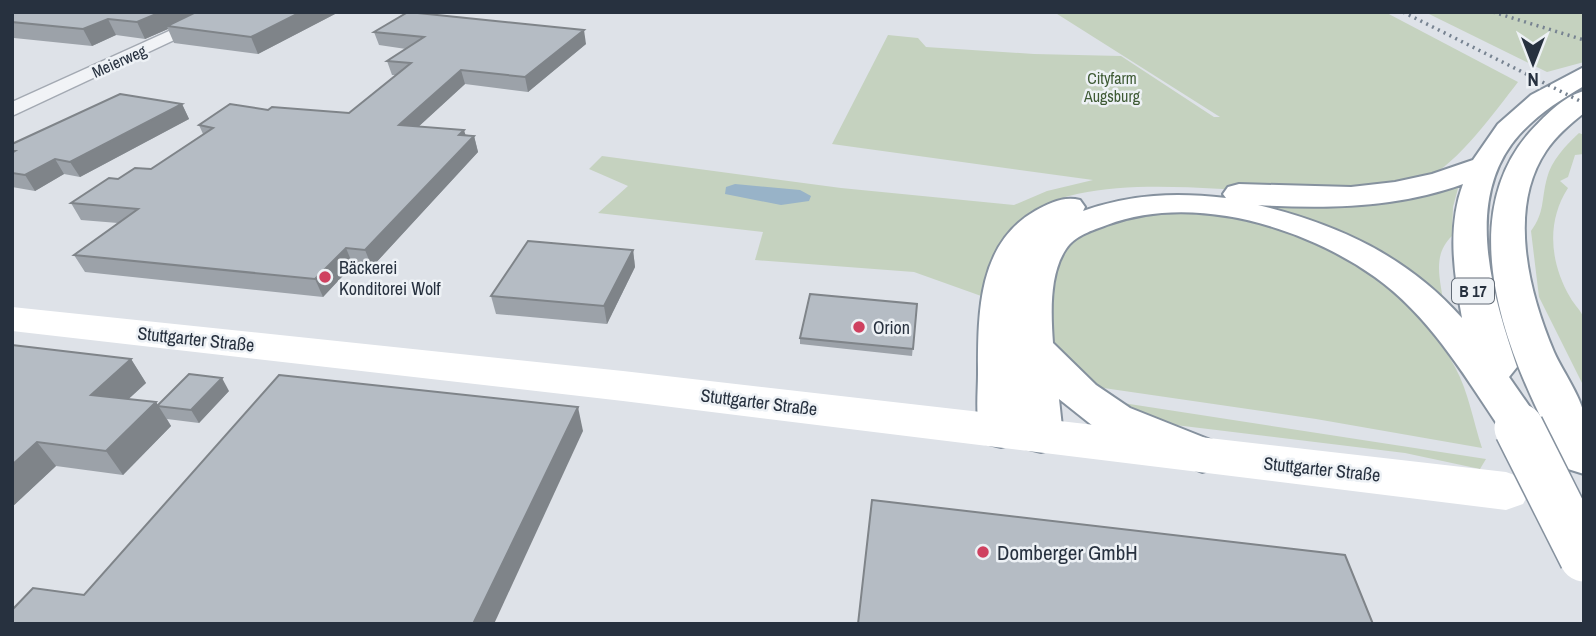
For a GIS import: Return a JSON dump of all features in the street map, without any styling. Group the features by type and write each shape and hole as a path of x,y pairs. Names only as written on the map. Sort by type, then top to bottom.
{"main road":[{"name":"B 17","path":"1577,86 1534,103 1508,128 1485,166 1473,202 1468,237 1470,276 1479,319 1515,421 1584,557"},
{"name":"B 17","path":"1577,86 1525,162 1511,211 1509,246 1513,285 1525,326 1547,384 1579,448"},
{"path":"1021,433 1003,283 1011,254 1023,236 1040,220 1102,196 1167,191 1323,198 1375,195 1420,187 1485,166"},
{"path":"1021,433 1036,349 1036,276 1050,246 1066,230 1100,213 1137,205 1180,204 1223,208 1309,230 1386,269 1421,296 1457,334 1515,421"},
{"name":"Stuttgarter Straße","path":"12,319 1021,433 1506,491"},
{"path":"1036,349 1092,405 1114,419 1202,455"}],"street":[{"name":"Meierweg","path":"12,110 226,12"}],"green space":[{"name":"Cityfarm Augsburg","path":"1054,12 1385,12 1518,82 1463,149 1438,171 1421,180 1314,192 1142,187 1098,190 1058,199 1025,215 1001,241 992,262 984,297 914,272 755,260 763,232 598,213 628,186 589,169 602,156 841,188 1014,205 1047,191 1093,180 832,144 888,35 918,38 926,47 1121,56 1214,117 1220,117"},
{"path":"1425,12 1584,12 1584,62 1547,72"},
{"path":"1579,133 1584,135 1584,154 1575,155 1568,177 1560,181 1568,188 1556,215 1553,243 1563,284 1584,320 1584,387 1539,297 1531,231 1541,212 1552,165"},
{"path":"1460,181 1453,207 1452,236 1439,260 1444,307 1258,210 1084,213 1081,210 1139,200 1263,198"},
{"path":"1133,212 1203,212 1250,219 1321,243 1354,261 1411,307 1435,336 1460,377 1482,448 1316,419 1083,385 1058,354 1052,342 1045,318 1046,285 1068,240"},
{"path":"1110,401 1486,459 1480,469 1405,453 1167,424"}],"water":[{"path":"735,184 800,190 811,196 809,201 781,205 725,194 726,187"}],"building":[{"path":"12,12 161,12 137,22 108,19 83,29 12,22"},
{"path":"196,12 301,12 251,37 167,26"},
{"path":"408,12 584,30 525,77 461,70 399,125 464,130 459,135 474,136 365,250 346,248 315,279 74,255 138,209 71,203 109,178 118,179 135,168 151,169 213,128 199,125 230,104 268,110 272,107 349,113 411,63 387,61 424,37 374,32"},
{"path":"120,94 182,104 70,162 55,159 25,175 12,173 12,153 15,151 12,151 12,144"},
{"path":"528,241 633,250 604,306 491,296"},
{"name":"Orion","path":"810,294 917,304 913,349 800,338"},
{"path":"12,345 131,359 91,395 156,402 106,451 37,442 12,465"},
{"path":"189,374 222,378 191,410 157,406"},
{"path":"279,375 578,407 473,624 12,624 12,610 33,588 84,595"},
{"name":"Domberger GmbH","path":"872,500 1345,555 1373,624 858,624"}],"railway":[{"path":"1403,12 1584,103"},
{"path":"1493,12 1584,40"}],"place":[{"name":"Bäckerei Konditorei Wolf","path":"325,277"},
{"name":"Orion","path":"859,327"},
{"name":"Domberger GmbH","path":"983,552"}]}
